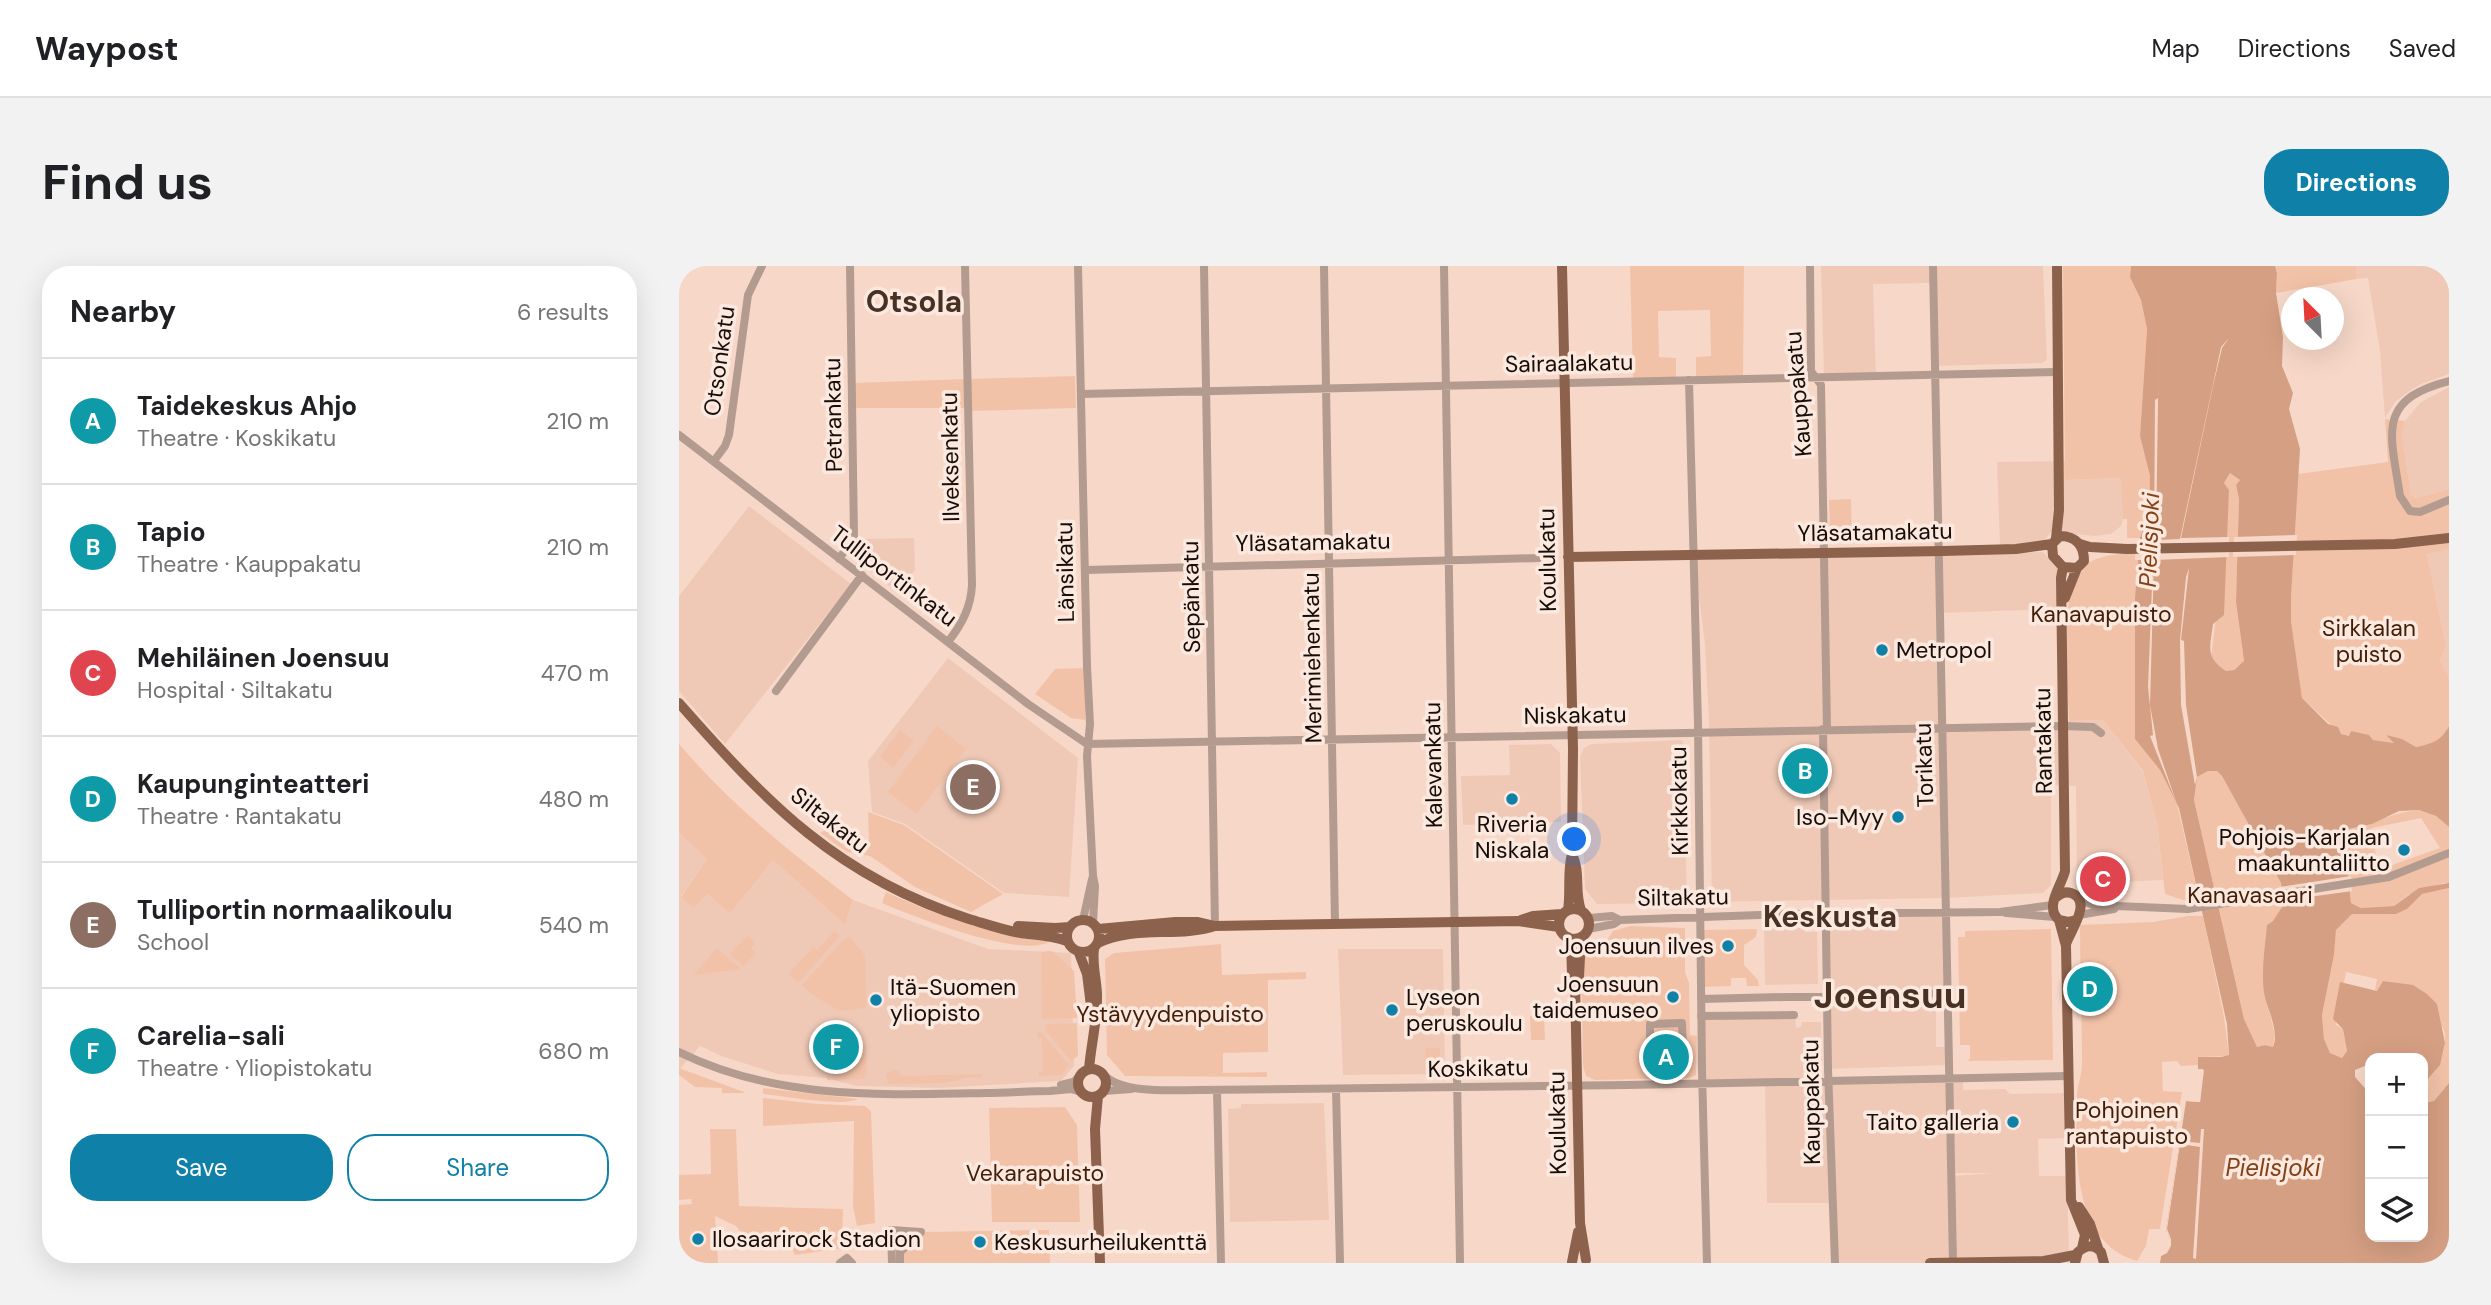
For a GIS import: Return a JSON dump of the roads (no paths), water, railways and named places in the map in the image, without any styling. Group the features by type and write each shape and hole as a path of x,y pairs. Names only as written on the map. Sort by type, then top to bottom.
{"main road":[{"name":"Koulukatu","path":"1559,927 1565,912 1572,854 1562,266"},
{"path":"2057,266 2059,510 2053,556 2063,567 2081,565 2125,549"},
{"path":"2059,510 2064,526 2083,549 2081,565"},
{"path":"2355,543 2449,531"},
{"path":"2054,541 2060,536 2090,547 2125,549 2395,544 2449,538"},
{"name":"Yläsatamakatu","path":"1568,557 2016,549 2054,541"},
{"name":"Yläsatamakatu","path":"2016,549 2053,556"},
{"name":"Rantakatu","path":"2062,611 2070,580 2081,565"},
{"name":"Rantakatu","path":"2053,902 2065,871 2063,567"},
{"name":"Siltakatu","path":"679,702 761,793 813,839 859,870 891,889 969,919 1002,929 1054,936 1067,941"},
{"name":"Koulukatu","path":"1572,854 1577,864 1578,899 1585,924 1579,977 1575,981"},
{"name":"Rantakatu","path":"2065,871 2079,898"},
{"path":"2066,946 2082,908 2079,898 2066,892 2053,902 2066,946 2070,1182 2073,1207 2085,1235 2078,1255"},
{"path":"1094,1022 1087,974 1079,953 1069,946 1067,941 1070,927 1175,922 1198,922 1215,926 1518,920 1559,927 1568,937 1585,924 1565,912 1518,920"},
{"path":"2057,919 2068,922 2078,918"},
{"name":"Siltakatu","path":"987,924 1070,927"},
{"path":"1091,924 1096,946 1092,963 1097,990 1093,1035 1097,1072 1106,1083 1101,1093 1095,1129 1100,1263"},
{"path":"1079,953 1114,937 1198,932 1215,926"},
{"name":"Koulukatu","path":"1568,937 1571,942 1572,975 1575,981 1580,1223 1588,1262"},
{"path":"1095,1129 1078,1085 1082,1072 1097,1072"},
{"path":"1083,1093 1091,1097 1101,1093"},
{"path":"2070,1182 2075,1200 2104,1256 2104,1263"},
{"name":"Koulukatu","path":"1572,1263 1580,1223"},
{"path":"1930,1263 2050,1262 2078,1255 2087,1246 2098,1248"},
{"path":"1572,1263 1588,1262"}],"street":[{"name":"Otsonkatu","path":"714,461 729,435 748,295 762,266"},
{"name":"Petrankatu","path":"839,559 854,537 850,266"},
{"name":"Ilveksenkatu","path":"949,642 967,613 971,601 965,266"},
{"name":"Länsikatu","path":"1079,266 1090,724 1087,744 1093,876 1091,924"},
{"name":"Sepänkatu","path":"1204,266 1215,926"},
{"name":"Merimiehenkatu","path":"1324,266 1335,924"},
{"name":"Kalevankatu","path":"1444,266 1460,1263"},
{"name":"Kauppakatu","path":"1810,266 1811,371 1821,385 1829,1081 1835,1263"},
{"name":"Torikatu","path":"1933,266 1953,1263"},
{"name":"Sairaalakatu","path":"1080,394 2058,372"},
{"name":"Kirkkokatu","path":"1689,380 1707,1263"},
{"path":"2449,381 2421,389 2408,397 2399,407 2391,433 2400,496 2404,505 2410,511 2420,512 2449,500"},
{"name":"Tulliportinkatu","path":"679,435 1028,704 1087,744"},
{"name":"Yläsatamakatu","path":"1086,570 1540,558"},
{"path":"776,691 862,575"},
{"name":"Niskakatu","path":"1087,744 2063,726 2093,727 2101,733"},
{"path":"2079,898 2094,905 2188,909 2352,884 2406,872 2449,853"},
{"name":"Siltakatu","path":"2000,912 2053,902"},
{"path":"2078,918 2127,907"},
{"name":"Siltakatu","path":"1585,924 1614,925 1620,920 1827,913 2000,912 2057,919"},
{"path":"1701,999 1948,993"},
{"path":"1701,1016 1794,1014"},
{"path":"1682,1023 1683,1047 1650,1048 1650,1024 1682,1023"},
{"path":"679,1052 703,1064 749,1080 810,1090 882,1095 1071,1088 1083,1093"},
{"name":"Koskikatu","path":"1097,1072 1110,1081 1140,1088"},
{"name":"Koskikatu","path":"1101,1093 1140,1088 1217,1090 1577,1086 2068,1076"},
{"path":"1034,1091 1073,1082 1079,1078"},
{"path":"1336,1089 1340,1263"},
{"path":"1217,1090 1221,1263"},
{"path":"891,1263 891,1230 921,1232 900,1252 900,1263"},
{"path":"840,1263 847,1258 852,1263"}],"water":[{"name":"Pielisjoki","path":"2131,266 2275,266 2282,366 2293,393 2289,409 2300,449 2291,621 2302,698 2328,724 2338,727 2341,734 2349,736 2351,731 2369,735 2373,740 2394,743 2386,735 2402,739 2416,747 2435,741 2449,726 2449,827 2436,816 2419,810 2399,811 2372,824 2348,829 2344,839 2351,903 2361,908 2394,906 2419,888 2449,883 2449,888 2422,894 2407,909 2396,914 2352,914 2336,930 2322,1015 2324,1039 2330,1053 2342,1058 2347,1051 2343,1029 2333,1019 2340,982 2377,991 2383,981 2413,985 2437,1004 2445,1043 2440,1065 2428,1079 2428,1053 2365,1053 2365,1066 2355,1070 2355,1077 2365,1088 2365,1242 2428,1242 2428,1102 2434,1101 2449,1083 2449,1263 2160,1263 2161,1256 2168,1251 2170,1244 2166,1230 2186,1101 2200,1102 2203,1069 2198,1069 2198,1057 2229,1055 2227,1024 2179,808 2160,770 2135,739 2135,597 2140,538 2149,508 2150,476 2140,436 2147,329 2141,300 2130,277","holes":["2230,473 2240,480 2236,485 2239,499 2236,602 2244,661 2234,670 2226,671 2215,661 2210,646 2213,624 2224,615 2229,490 2224,483","2208,771 2217,771 2281,883 2284,904 2273,921 2267,925 2263,967 2264,993 2275,1034 2273,1047 2257,1047 2244,1019 2194,800 2197,777"]}],"place":[{"name":"Metropol","path":"1882,650"},
{"name":"Tapio","path":"1805,771"},
{"name":"Tulliportin normaalikoulu","path":"973,787"},
{"name":"Riveria Niskala","path":"1512,799"},
{"name":"Iso-Myy","path":"1898,817"},
{"name":"Pohjois-Karjalan maakuntaliitto","path":"2404,850"},
{"name":"Mehiläinen Joensuu","path":"2103,879"},
{"name":"Joensuun ilves","path":"1728,946"},
{"name":"Kaupunginteatteri","path":"2090,989"},
{"name":"Joensuun taidemuseo","path":"1673,997"},
{"name":"Itä-Suomen yliopisto","path":"876,1000"},
{"name":"Lyseon peruskoulu","path":"1392,1010"},
{"name":"Carelia-sali","path":"836,1047"},
{"name":"Taidekeskus Ahjo","path":"1666,1057"},
{"name":"Taito galleria","path":"2013,1122"},
{"name":"Ilosaarirock Stadion","path":"698,1239"},
{"name":"Keskusurheilukenttä","path":"980,1242"}],"district":[{"name":"Otsola","path":"914,301"},
{"name":"Keskusta","path":"1830,916"},
{"name":"Joensuu","path":"1890,995"}],"park label":[{"name":"Kanavapuisto","path":"2101,614"},
{"name":"Sirkkalan puisto","path":"2369,641"},
{"name":"Kanavasaari","path":"2250,895"},
{"name":"Ystävyydenpuisto","path":"1170,1014"},
{"name":"Pohjoinen rantapuisto","path":"2127,1123"},
{"name":"Vekarapuisto","path":"1035,1173"}]}
